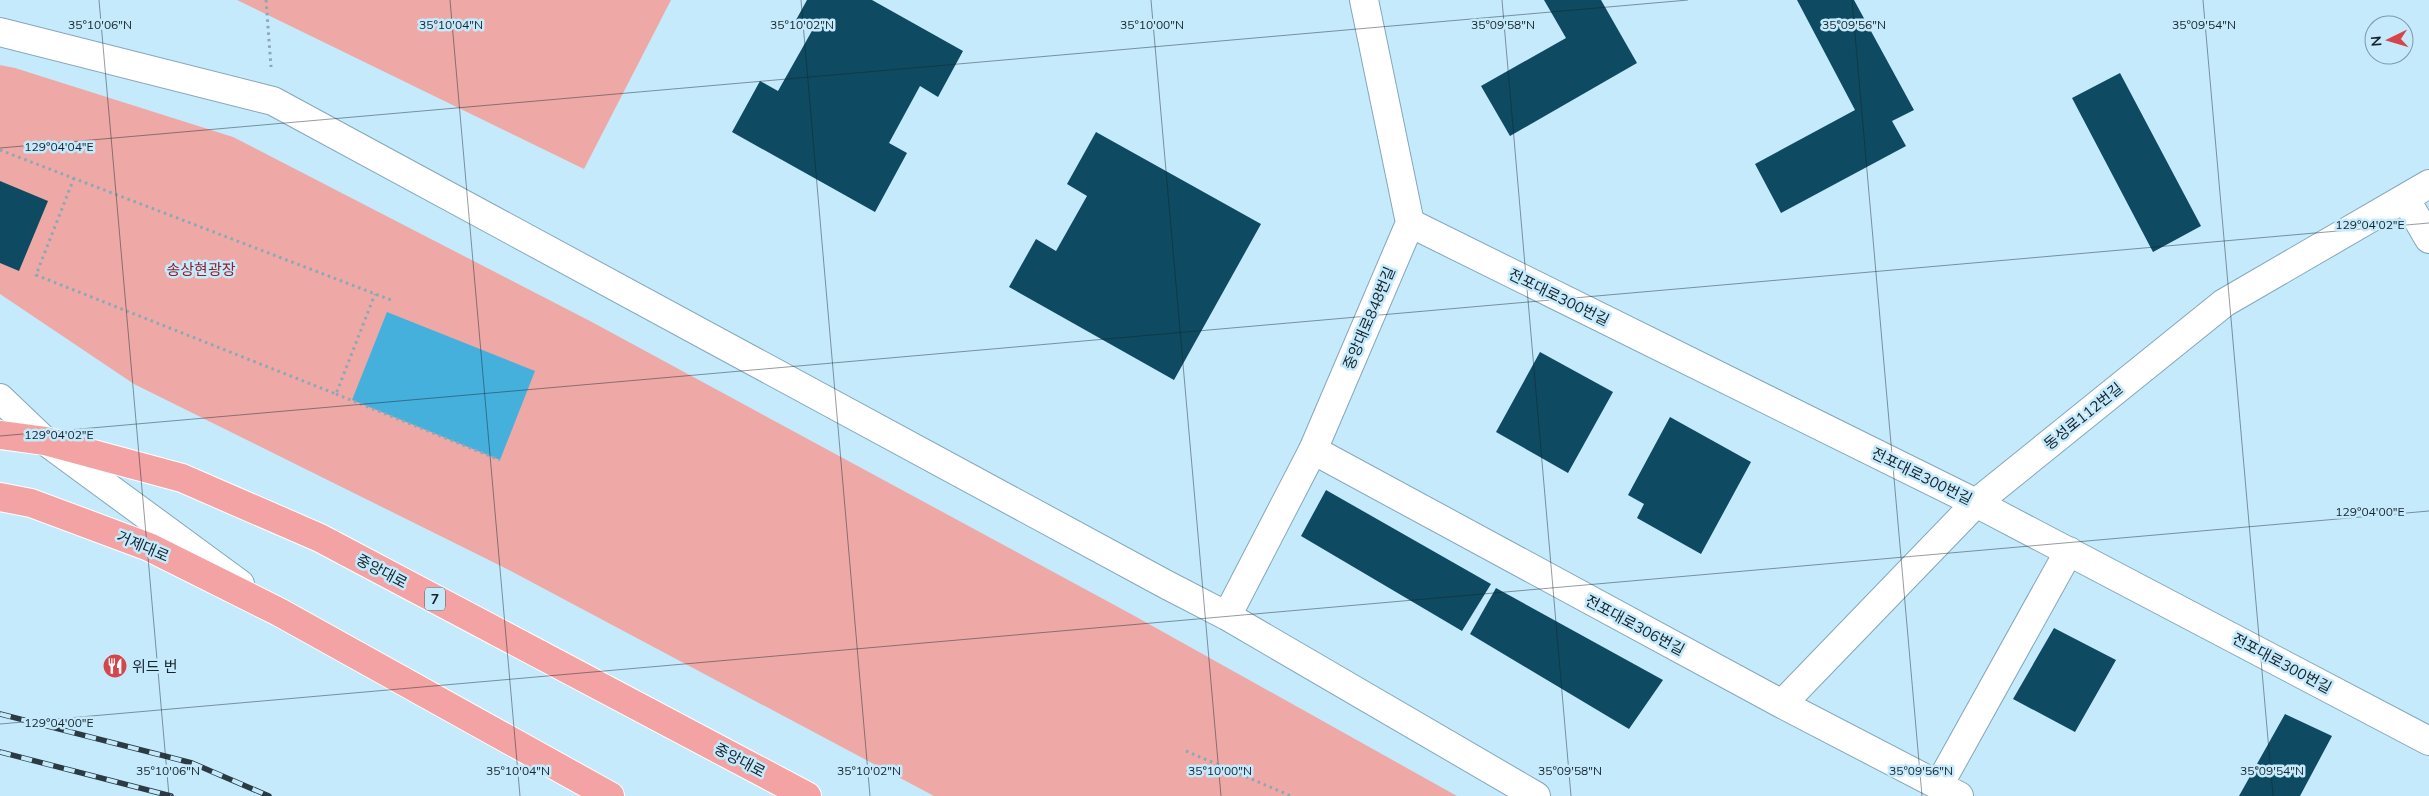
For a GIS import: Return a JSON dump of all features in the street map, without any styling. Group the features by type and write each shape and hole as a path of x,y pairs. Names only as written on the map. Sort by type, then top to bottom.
{"main road":[{"path":"0,436 45,441"},
{"name":"중앙대로","path":"45,441 182,478 320,538 807,796"},
{"name":"거제대로","path":"0,498 31,504 149,546 279,612"},
{"name":"중앙대로","path":"279,612 610,796"}],"street":[{"path":"1364,0 1410,223"},
{"path":"0,32 273,101 1168,586 1227,616 1536,796"},
{"name":"동성로112번길","path":"1782,704 1976,503 2224,303 2429,184"},
{"path":"2405,198 2429,239"},
{"name":"중앙대로848번길","path":"1227,616 1313,450 1410,223"},
{"name":"전포대로300번길","path":"1410,223 1976,503 2429,741"},
{"name":"중앙대로","path":"0,398 45,441 279,612"},
{"name":"전포대로306번길","path":"1313,450 1782,704 1949,791"},
{"path":"1949,791 2069,551"}],"path":[{"path":"266,0 273,101"},
{"path":"0,150 391,300"},
{"path":"74,178 36,275 500,460"},
{"path":"336,394 374,294"},
{"path":"1186,751 1292,796"}],"green space":[{"path":"237,0 671,0 584,169"},
{"name":"송상현광장","path":"0,65 15,68 233,137 590,321 1131,614 1457,796 934,796 505,568 134,384 0,294"}],"water":[{"path":"387,312 535,371 500,460 352,400"}],"building":[{"path":"807,0 872,0 963,51 938,97 920,86 889,143 907,153 875,212 732,132 760,81 778,91 813,29 796,20"},
{"path":"1544,0 1601,0 1637,63 1510,136 1481,86 1566,38"},
{"path":"1797,0 1854,0 1914,110 1892,121 1906,146 1781,213 1755,164 1855,110"},
{"path":"2120,73 2201,226 2153,252 2072,98"},
{"path":"1096,132 1261,224 1174,380 1009,287 1036,239 1056,251 1087,196 1067,184"},
{"path":"0,181 48,201 19,271 0,263"},
{"path":"1540,352 1613,392 1568,473 1496,432"},
{"path":"1670,417 1751,462 1701,554 1637,518 1644,504 1628,495"},
{"path":"1326,490 1491,584 1462,631 1301,536"},
{"path":"1496,588 1663,680 1629,729 1470,634"},
{"path":"2054,628 2116,660 2075,732 2013,699"},
{"path":"2285,714 2332,736 2300,796 2239,796"}],"railway":[{"path":"0,714 192,763 269,796"},
{"path":"0,752 171,796"}],"place":[{"name":"위드 번","path":"115,666"}]}
